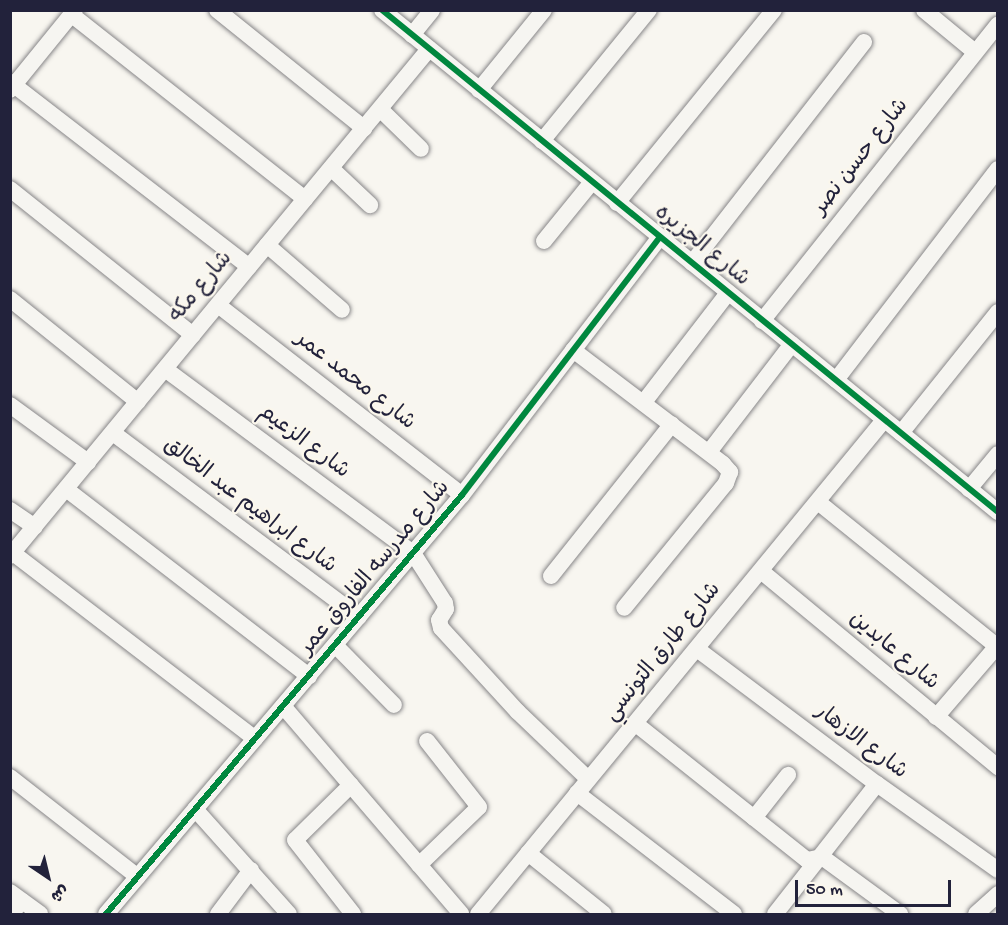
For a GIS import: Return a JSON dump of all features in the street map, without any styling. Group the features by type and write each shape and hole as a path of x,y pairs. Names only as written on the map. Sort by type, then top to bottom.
{"street":[{"path":"217,10 364,128"},
{"name":"شارع الجزيره","path":"382,10 998,512"},
{"path":"412,35 432,10"},
{"path":"479,90 544,10"},
{"path":"542,141 649,10"},
{"path":"617,202 774,10"},
{"path":"924,10 975,52"},
{"path":"249,267 12,86 73,13 305,199"},
{"name":"شارع حسن نصر","path":"762,321 998,24"},
{"path":"692,263 864,42"},
{"name":"شارع مكه","path":"12,555 429,49"},
{"path":"380,109 421,149"},
{"path":"331,168 370,205"},
{"path":"836,380 998,169"},
{"path":"544,241 592,182"},
{"path":"10,189 193,335"},
{"name":"شارع مدرسه الفاروق عمر","path":"106,915 462,495 660,237"},
{"path":"267,245 342,310"},
{"path":"644,402 728,292"},
{"path":"10,299 138,402"},
{"name":"شارع محمد عمر","path":"218,305 462,495"},
{"path":"901,433 998,312"},
{"path":"709,452 792,344"},
{"path":"573,350 709,452 730,472 726,483 624,608"},
{"name":"شارع الزعيم","path":"165,369 413,553"},
{"path":"10,405 88,462"},
{"name":"شارع طارق التونسي","path":"478,915 884,420"},
{"path":"551,576 672,424"},
{"name":"شارع ابراهيم عبد الخالق","path":"113,433 359,617"},
{"path":"969,489 998,454"},
{"path":"66,489 309,676"},
{"path":"818,502 997,646 936,717"},
{"path":"10,510 35,527"},
{"path":"413,553 445,603 446,609 439,620 441,628 526,721 588,779"},
{"path":"12,555 255,739"},
{"name":"شارع عابدين","path":"761,571 998,767"},
{"path":"335,645 394,705"},
{"name":"شارع الازهار","path":"697,650 877,784 998,870"},
{"path":"283,706 461,915"},
{"path":"636,724 807,860 820,857 900,915"},
{"path":"419,865 479,807 427,741"},
{"path":"754,818 788,775"},
{"path":"10,777 138,877"},
{"path":"775,915 877,784"},
{"path":"351,785 295,840 353,915"},
{"path":"577,793 734,915"},
{"path":"195,809 289,915"},
{"path":"528,853 604,915"},
{"path":"218,915 251,870"},
{"path":"976,915 998,894"},
{"path":"11,915 16,896 40,915"}],"cycle path":[{"path":"382,10 998,512"},
{"path":"106,914 462,495 660,237"}]}
